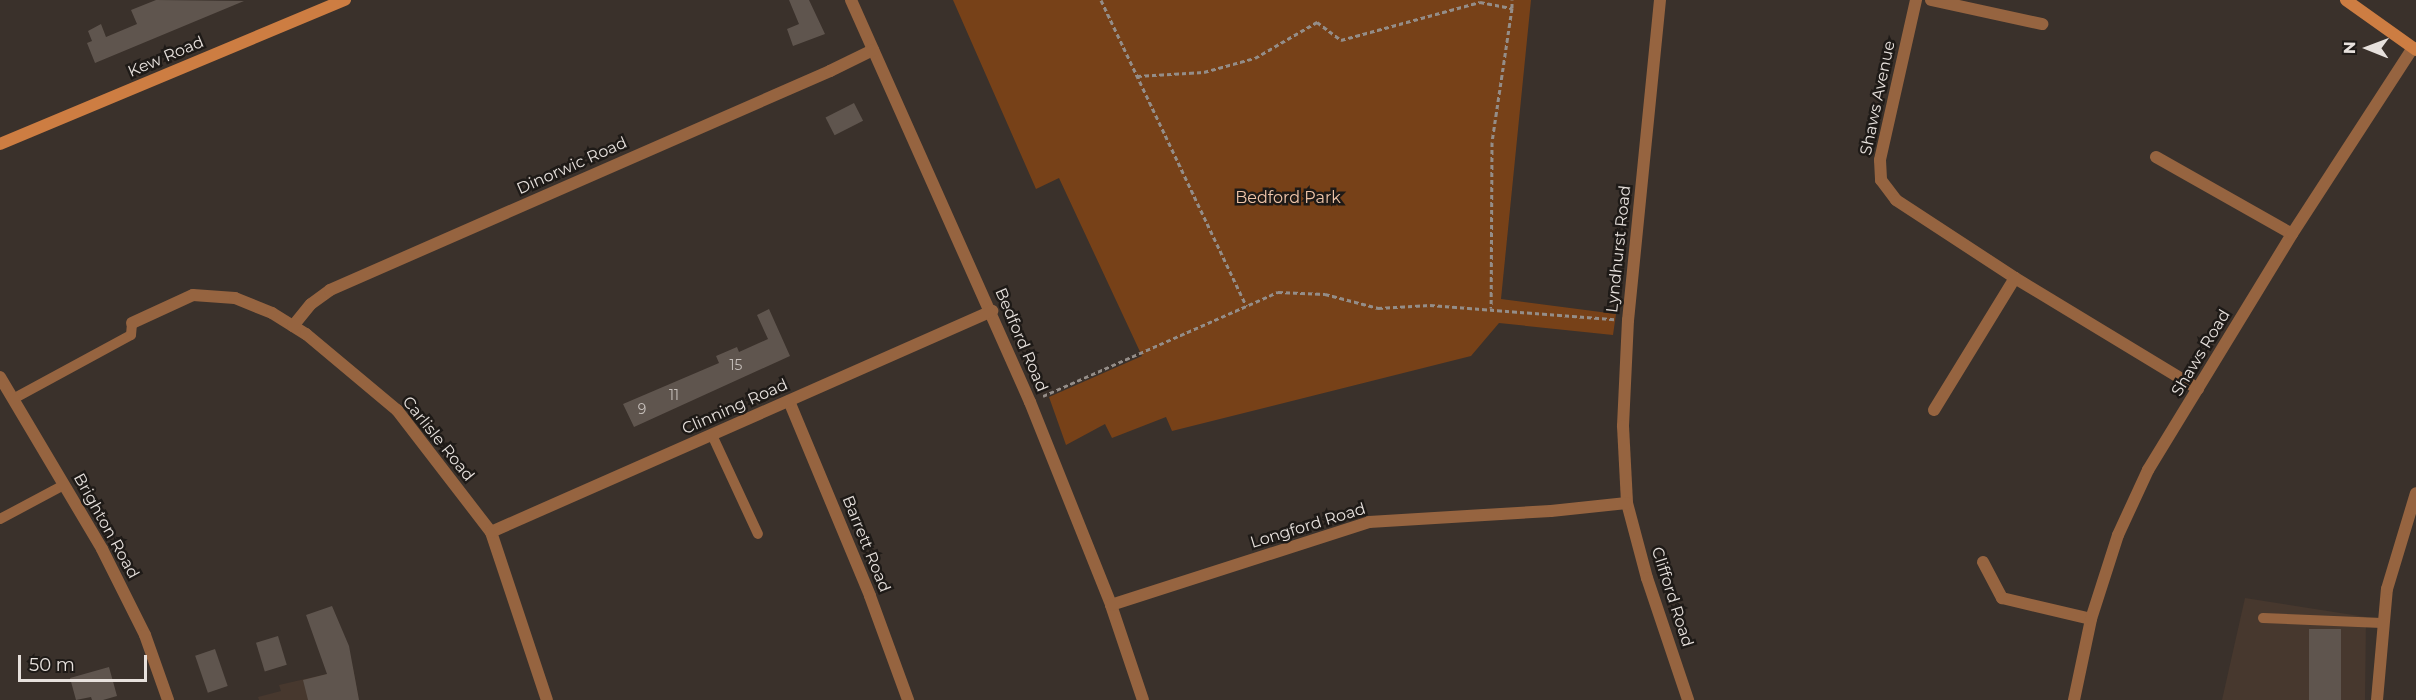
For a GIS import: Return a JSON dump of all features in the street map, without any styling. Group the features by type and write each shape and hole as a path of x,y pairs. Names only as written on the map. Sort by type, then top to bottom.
{"main road":[{"name":"Kew Road","path":"0,144 345,0"},
{"path":"2346,0 2415,49"}],"street":[{"name":"Bedford Road","path":"852,0 992,311 1030,402 1112,605 1143,700"},
{"name":"Lyndhurst Road","path":"1627,502 1623,426 1628,320 1660,0"},
{"name":"Shaws Avenue","path":"1916,0 1880,160 1881,180 1896,200 2015,278 2198,389"},
{"path":"1931,0 2042,24"},
{"name":"Shaws Road","path":"2074,700 2091,619 2118,535 2148,470 2292,234 2415,49"},
{"name":"Dinorwic Road","path":"293,326 311,304 330,290 830,71 873,50"},
{"path":"2156,158 2292,234"},
{"path":"1934,410 2015,278"},
{"name":"Carlisle Road","path":"132,323 193,295 235,298 272,313 293,326 397,410 491,532 547,700"},
{"name":"Clinning Road","path":"491,532 992,311"},
{"name":"Brighton Road","path":"0,376 102,549 135,614 168,700"},
{"name":"Barrett Road","path":"789,401 870,596 908,700"},
{"path":"2377,700 2386,589 2416,493"},
{"name":"Longford Road","path":"1112,605 1369,522 1551,511 1627,502"},
{"name":"Clifford Road","path":"1627,502 1647,578 1688,700"},
{"path":"1983,562 2002,598 2091,619"}],"lane":[{"path":"13,399 131,335 132,323"},
{"path":"712,435 758,534"},
{"path":"0,519 64,485"},
{"path":"2263,618 2382,623"}],"path":[{"path":"1101,0 1246,306"},
{"path":"1491,308 1492,142 1512,0"},
{"path":"1137,76 1204,72 1255,58 1317,22 1341,40 1480,2 1512,8"},
{"path":"1030,402 1278,292 1325,294 1378,308 1430,305 1628,320"}],"shaded area":[{"path":"2245,598 2366,617 2365,700 2222,700"},
{"path":"353,668 359,700 259,700 258,697 281,691 279,685"}],"green space":[{"name":"Bedford Park","path":"953,0 1531,0 1501,299 1616,314 1613,335 1499,323 1471,356 1172,431 1166,417 1112,438 1105,424 1066,445 1049,397 1142,356 1059,178 1036,189"}],"building":[{"path":"156,0 244,1 95,63 87,43 92,41 88,31 101,24 106,37 137,24 131,10"},
{"path":"789,0 809,0 825,34 793,46 787,29 799,24"},
{"path":"854,103 863,121 835,135 825,118"},
{"path":"769,309 790,356 634,427 623,404 719,363 716,356 737,347 739,352 768,339 757,315"},
{"path":"332,606 349,646 359,700 308,700 303,680 327,674 306,615"},
{"path":"2309,629 2341,629 2341,700 2309,700"},
{"path":"278,636 287,665 265,671 256,643"},
{"path":"215,649 228,686 208,693 195,656"},
{"path":"109,667 117,696 103,700 92,700 91,697 76,700 70,678"}]}
